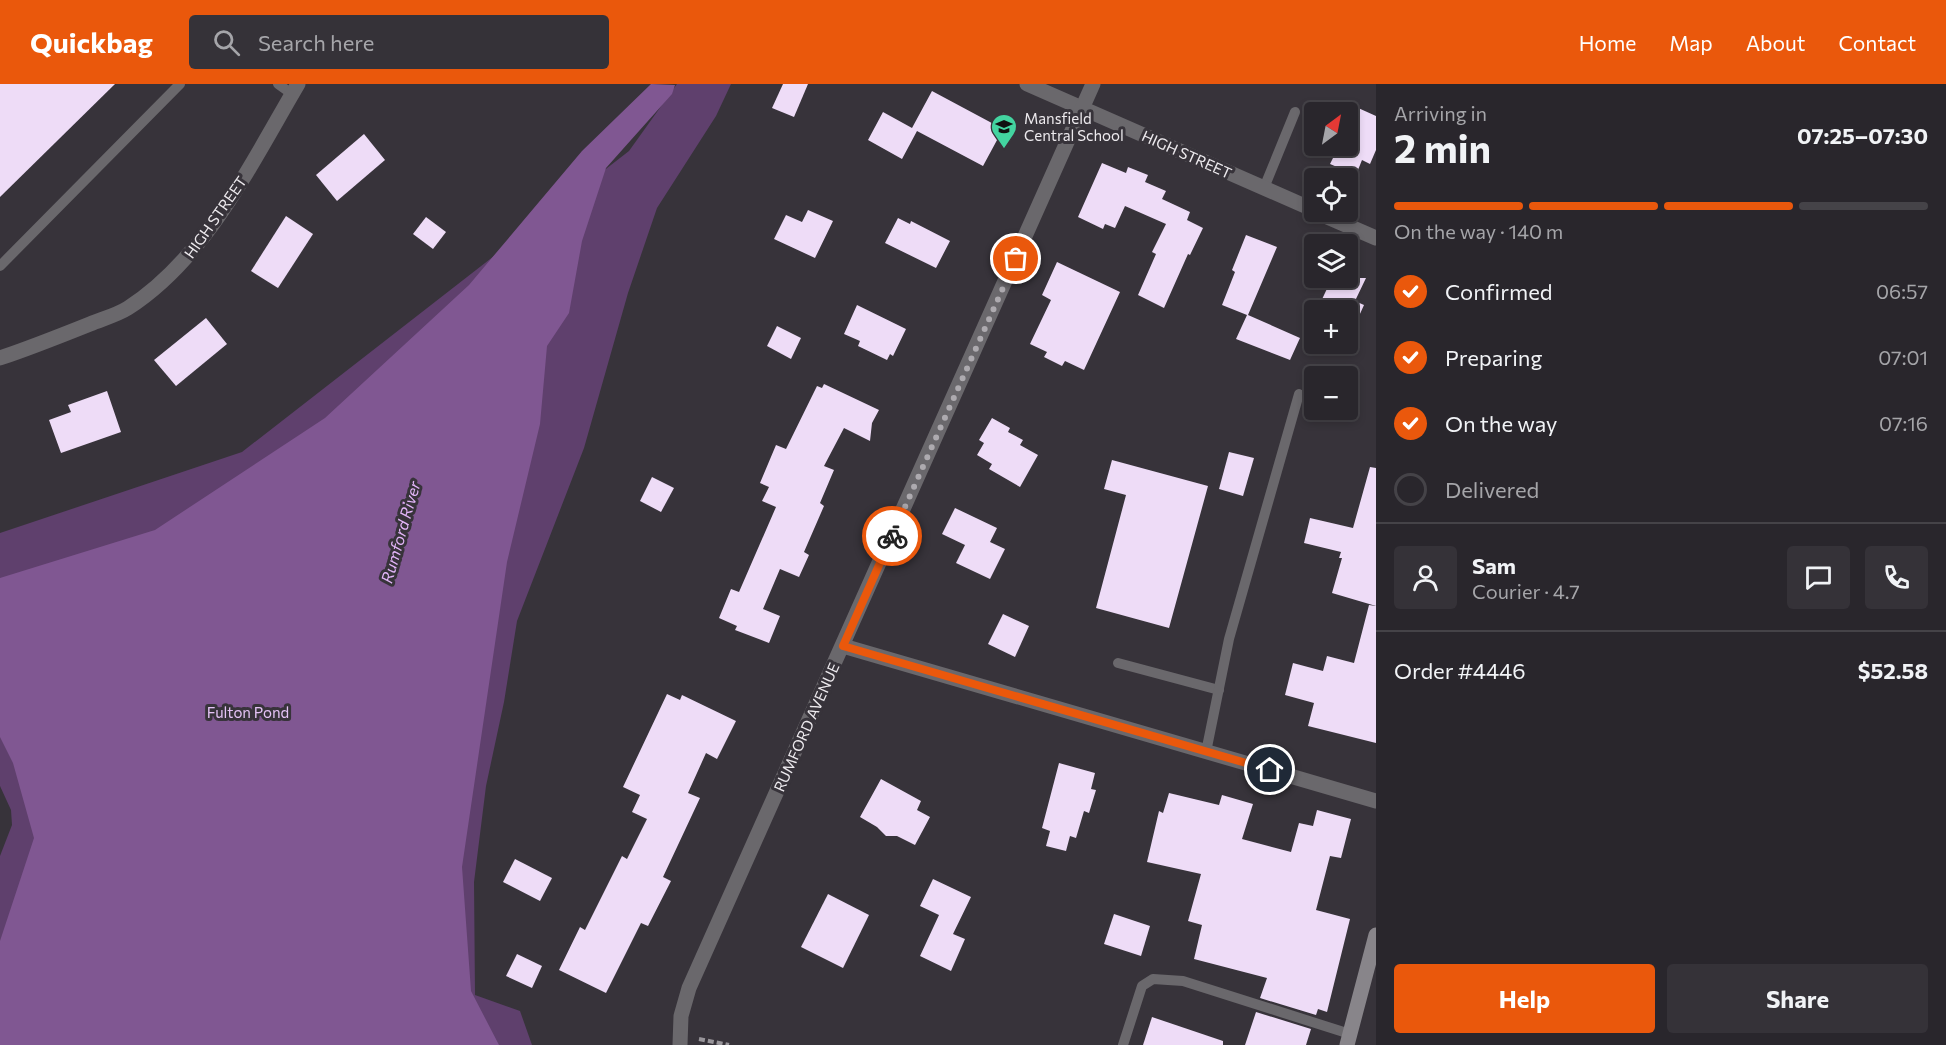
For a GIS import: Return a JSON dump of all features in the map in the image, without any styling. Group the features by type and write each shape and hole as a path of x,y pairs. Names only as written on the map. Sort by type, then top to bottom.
{"main road":[{"path":"1348,1040 1371,974 1376,935"}],"street":[{"name":"HIGH STREET","path":"1027,84 1304,206"},
{"name":"RUMFORD AVENUE","path":"680,1040 681,1016 689,988 1094,84"},
{"name":"HIGH STREET","path":"0,358 127,309 158,286 186,258 206,233 240,182 295,89"},
{"name":"HIGH STREET","path":"1340,222 1376,238"},
{"path":"843,646 1376,801"}],"lane":[{"path":"0,266 180,84"},
{"path":"278,84 295,89"},
{"path":"1264,188 1295,112"},
{"path":"1206,752 1229,639 1299,394"},
{"path":"1118,663 1219,690"},
{"path":"1123,1045 1142,986 1153,979 1183,981 1348,1040"}],"path":[{"path":"680,1040 729,1045"}],"green space":[{"name":"Fulton Pond","path":"677,84 731,84 716,116 657,208 628,293 584,448 517,621 504,702 486,786 474,882 475,995 520,1011 532,1045 0,1045 0,856 12,825 11,810 0,786 0,533 242,452 629,151"}],"water":[{"name":"Fulton Pond","path":"651,84 675,85 672,94 606,168 582,241 569,313 547,346 540,424 507,562 462,867 471,991 499,1045 0,1045 0,941 34,838 13,763 0,737 0,578 155,530 325,418 469,285 582,151"}],"building":[{"path":"0,84 115,84 0,197"},
{"path":"783,84 808,84 794,117 772,108"},
{"path":"932,91 1003,129 983,166 917,131 902,159 868,140 883,112 912,128"},
{"path":"1358,108 1376,116 1376,150 1370,164 1362,160 1358,170 1358,168 1339,168 1330,164 1334,156 1358,156"},
{"path":"364,134 385,160 337,201 316,175"},
{"path":"1102,163 1126,173 1128,167 1148,175 1145,182 1166,191 1162,199 1190,212 1187,220 1203,228 1190,255 1188,254 1164,308 1138,295 1156,254 1152,252 1166,224 1125,206 1115,228 1105,224 1103,229 1078,217"},
{"path":"808,210 833,221 815,258 774,239 786,215 802,222"},
{"path":"286,216 313,234 278,288 251,271"},
{"path":"426,217 446,232 433,249 413,234"},
{"path":"898,218 910,224 911,221 950,241 936,268 885,243"},
{"path":"1246,235 1277,247 1248,315 1300,338 1290,360 1236,339 1247,315 1222,305 1235,272 1232,270"},
{"path":"1057,262 1120,292 1084,370 1065,361 1062,366 1044,357 1047,352 1030,344 1051,300 1042,295"},
{"path":"1358,278 1366,278 1355,300 1322,300 1327,288 1358,288"},
{"path":"1358,302 1364,305 1358,318"},
{"path":"857,305 906,329 893,356 890,354 887,360 858,346 860,341 844,334"},
{"path":"206,318 227,344 176,386 154,360"},
{"path":"777,326 801,338 791,359 767,346"},
{"path":"824,384 879,410 872,423 870,441 844,428 824,466 834,470 820,503 824,506 804,552 809,555 799,577 780,569 763,609 780,616 769,643 735,630 737,626 719,618 731,589 739,592 776,507 762,501 769,487 760,483 776,445 786,449 817,386 822,388"},
{"path":"107,391 121,432 61,453 49,420 71,412 68,405"},
{"path":"992,418 1010,428 1008,432 1023,440 1020,445 1038,455 1020,487 989,469 992,464 977,455 984,443 979,440"},
{"path":"1229,452 1254,458 1243,496 1219,489"},
{"path":"1112,460 1208,486 1169,628 1096,608 1126,495 1104,489"},
{"path":"1370,467 1376,468 1376,606 1332,593 1342,558 1339,558 1341,552 1304,543 1310,518 1353,528"},
{"path":"652,477 674,488 661,512 640,501"},
{"path":"955,508 997,528 990,542 1005,549 990,579 956,563 965,545 942,534"},
{"path":"1369,605 1376,606 1376,743 1308,726 1314,703 1285,695 1293,663 1323,671 1327,656 1354,663"},
{"path":"1003,614 1029,626 1015,657 988,644"},
{"path":"667,694 680,700 682,695 736,721 717,759 706,753 688,793 700,798 663,877 671,881 648,926 641,923 606,993 559,970 580,927 585,930 622,856 627,859 647,819 632,812 640,795 623,787"},
{"path":"1059,763 1095,773 1091,789 1096,790 1089,813 1084,811 1076,838 1070,836 1066,851 1046,846 1050,831 1042,828"},
{"path":"881,779 921,801 917,810 930,817 915,845 897,836 886,836 877,827 860,817"},
{"path":"1169,793 1219,805 1222,795 1253,804 1242,839 1291,852 1299,823 1313,826 1317,810 1351,819 1341,858 1330,856 1316,910 1350,919 1327,1012 1318,1009 1316,1015 1260,998 1267,978 1194,959 1202,925 1188,921 1201,874 1147,862 1159,811 1163,813"},
{"path":"515,859 552,878 540,901 503,882"},
{"path":"933,879 971,897 953,934 965,939 951,971 920,956 939,915 920,906"},
{"path":"828,894 869,915 843,968 801,947"},
{"path":"1114,914 1150,926 1141,956 1104,944"},
{"path":"517,954 542,966 532,988 506,976"},
{"path":"1256,1012 1311,1029 1306,1045 1245,1045"},
{"path":"1152,1017 1223,1041 1223,1045 1143,1045"}],"way so far":[{"path":"892,536 1016,259"}],"place":[{"name":"Mansfield Central School","path":"1004,150"}],"route":[{"path":"892,536 843,646 1270,770"}],"water label":[{"name":"Rumford River","path":"400,532"}]}
